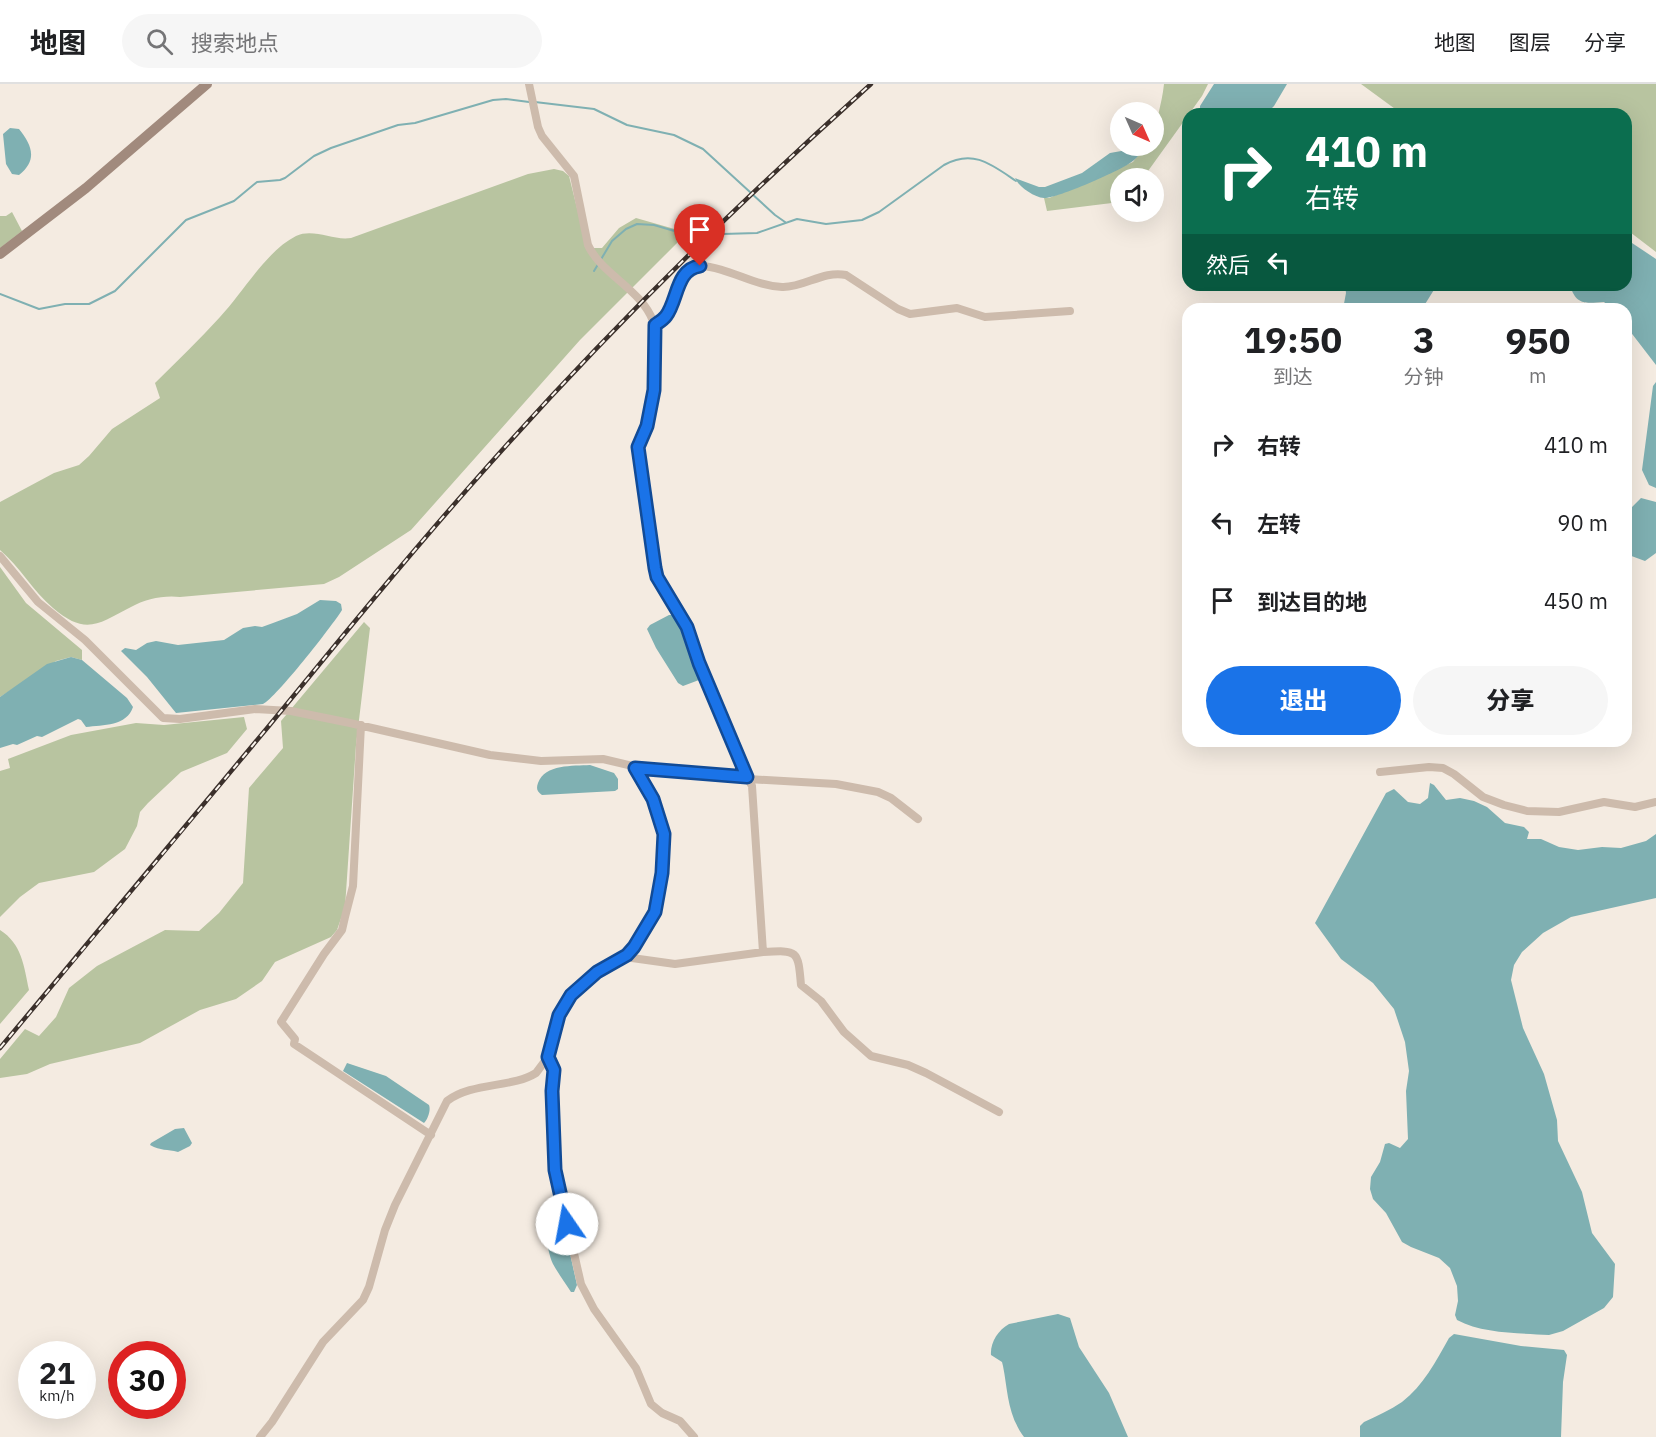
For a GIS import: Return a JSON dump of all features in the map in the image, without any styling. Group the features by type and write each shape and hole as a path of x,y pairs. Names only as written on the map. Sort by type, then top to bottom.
{"street":[{"path":"0,254 86,188 207,84"},
{"path":"528,84 542,136 574,176 588,245 592,253 645,307 655,325 654,390 647,426 638,447 655,568 657,577 687,627 699,663 753,792 763,952"},
{"path":"655,325 668,314 685,273 693,267 700,266 776,287 792,286 837,273 846,275 898,309 910,314 957,308 985,316 1070,311"},
{"path":"0,556 38,602 84,640 163,718 180,719 262,709 291,711 490,755 541,761 603,759 635,768 836,784 878,792 891,798 918,819"},
{"path":"361,725 353,886 342,930 281,1022 295,1039 294,1044 431,1135"},
{"path":"1380,772 1429,766 1443,768 1460,778 1483,797 1527,811 1559,812 1604,802 1635,807 1656,802"},
{"path":"260,1437 323,1342 363,1300 395,1205 447,1101 472,1089 534,1076 548,1057 559,1015 571,995 597,972 627,955 655,912 662,873 664,834 647,786 635,768"},
{"path":"627,955 632,958 672,964 787,951 794,954 799,962 801,985 821,1001 843,1032 871,1056 908,1065 927,1073 999,1112"},
{"path":"548,1057 554,1070 552,1091 555,1170 580,1284 594,1309 636,1368 651,1404 662,1413 680,1421 694,1437"}],"green space":[{"path":"1164,84 1208,84 1193,108 1182,108 1182,124 1164,149 1164,102 1161,102"},
{"path":"1361,84 1656,84 1656,252 1632,234 1632,108 1394,108"},
{"path":"1138,156 1159,156 1150,168 1119,168 1133,162"},
{"path":"554,169 563,171 569,176 587,248 602,248 619,228 636,218 685,232 679,241 580,340 411,530 339,577 324,584 155,598 92,624 74,622 64,617 39,594 0,550 0,502 54,473 79,465 112,429 160,398 155,383 212,326 265,262 285,243 296,236 310,233 351,238 528,174"},
{"path":"1110,172 1110,203 1047,211 1044,198 1049,198"},
{"path":"12,212 22,231 0,248 0,216 6,216"},
{"path":"0,567 26,603 82,650 82,660 71,657 56,661 0,697"},
{"path":"364,622 370,628 356,745 345,907 337,930 331,937 275,962 262,981 236,999 200,1010 140,1043 50,1064 27,1074 0,1078 0,1059 25,1029 39,1036 56,1017 69,988 97,966 165,930 199,931 219,913 243,883 249,788 283,748 281,721"},
{"path":"244,717 247,729 227,753 181,772 148,803 140,812 137,826 125,849 94,872 39,883 20,897 0,917 0,771 10,768 8,759 71,735 136,723 164,725"},
{"path":"0,930 18,949 29,990 0,1024"}],"water":[{"path":"1214,84 1287,84 1272,108 1200,108"},
{"path":"10,128 19,129 31,152 29,164 19,175 12,174 6,164 3,134"},
{"path":"1110,153 1110,156 1138,156 1121,168 1110,168 1110,174 1051,197 1044,198 1031,194 1015,178 1045,187 1082,173"},
{"path":"1632,243 1656,259 1656,365 1632,334 1632,303 1582,302 1572,292 1632,291"},
{"path":"1346,291 1433,291 1426,303 1344,303"},
{"path":"1656,382 1656,488 1649,485 1642,470 1653,386"},
{"path":"1641,498 1656,502 1656,553 1645,561 1632,556 1632,507"},
{"path":"320,600 336,601 341,604 342,610 291,676 263,704 176,713 147,677 121,651 125,648 136,650 147,643 156,641 178,645 224,640 243,628 262,627 297,614"},
{"path":"669,615 673,615 682,626 699,676 699,680 683,686 678,683 647,629"},
{"path":"71,657 82,660 127,698 133,707 130,713 120,721 100,726 86,727 78,719 42,737 37,736 17,745 0,748 0,697 47,664"},
{"path":"590,765 614,773 618,779 618,789 542,795 537,790 542,777 553,769"},
{"path":"1430,783 1446,800 1460,798 1474,801 1487,807 1505,823 1524,827 1529,832 1527,839 1541,839 1559,847 1578,850 1602,847 1621,848 1646,841 1656,834 1656,898 1571,917 1543,933 1522,952 1514,965 1511,980 1523,1028 1544,1074 1557,1120 1558,1141 1582,1192 1592,1233 1615,1264 1613,1297 1604,1308 1563,1331 1549,1335 1490,1330 1467,1325 1457,1320 1455,1315 1458,1301 1457,1286 1450,1268 1439,1258 1402,1242 1386,1213 1373,1199 1370,1189 1371,1177 1380,1162 1385,1144 1389,1143 1400,1148 1408,1139 1406,1091 1409,1071 1405,1042 1394,1009 1373,983 1341,959 1315,923 1386,793 1394,789 1408,802 1420,804 1428,798"},
{"path":"347,1063 386,1076 429,1105 428,1117 424,1123 343,1071"},
{"path":"184,1128 192,1143 178,1152 150,1145 175,1129"},
{"path":"552,1205 561,1213 577,1285 574,1292 571,1292 557,1271 549,1251 546,1224"},
{"path":"1058,1314 1070,1318 1079,1347 1109,1393 1128,1437 1024,1437 1018,1428 1009,1402 1002,1362 991,1355 993,1342 1001,1330 1009,1324"},
{"path":"1454,1334 1521,1346 1564,1350 1567,1355 1563,1382 1561,1437 1360,1437 1360,1426 1364,1422 1410,1396"}],"waterway":[{"path":"0,294 39,309 65,304 89,304 115,291 186,220 234,201 257,182 285,178 314,156 331,148 398,125 415,123 493,100 529,102"},
{"path":"535,102 594,109 627,125 674,135 703,149 785,222"},
{"path":"594,271 612,241 626,229 637,224 654,225 688,235 757,233 797,219 826,224 862,220 879,212 944,165 964,158 990,164 1016,181"}],"railway":[{"path":"0,1048 376,596 532,417 722,222 871,84"}],"route":[{"path":"567,1224 555,1170 552,1091 554,1070 548,1057 559,1015 571,995 597,972 627,955 655,912 662,873 664,834 653,799 635,768 747,777 699,663 687,627 657,577 638,447 647,426 654,390 655,325 668,314 685,273 693,267 700,266"}]}
